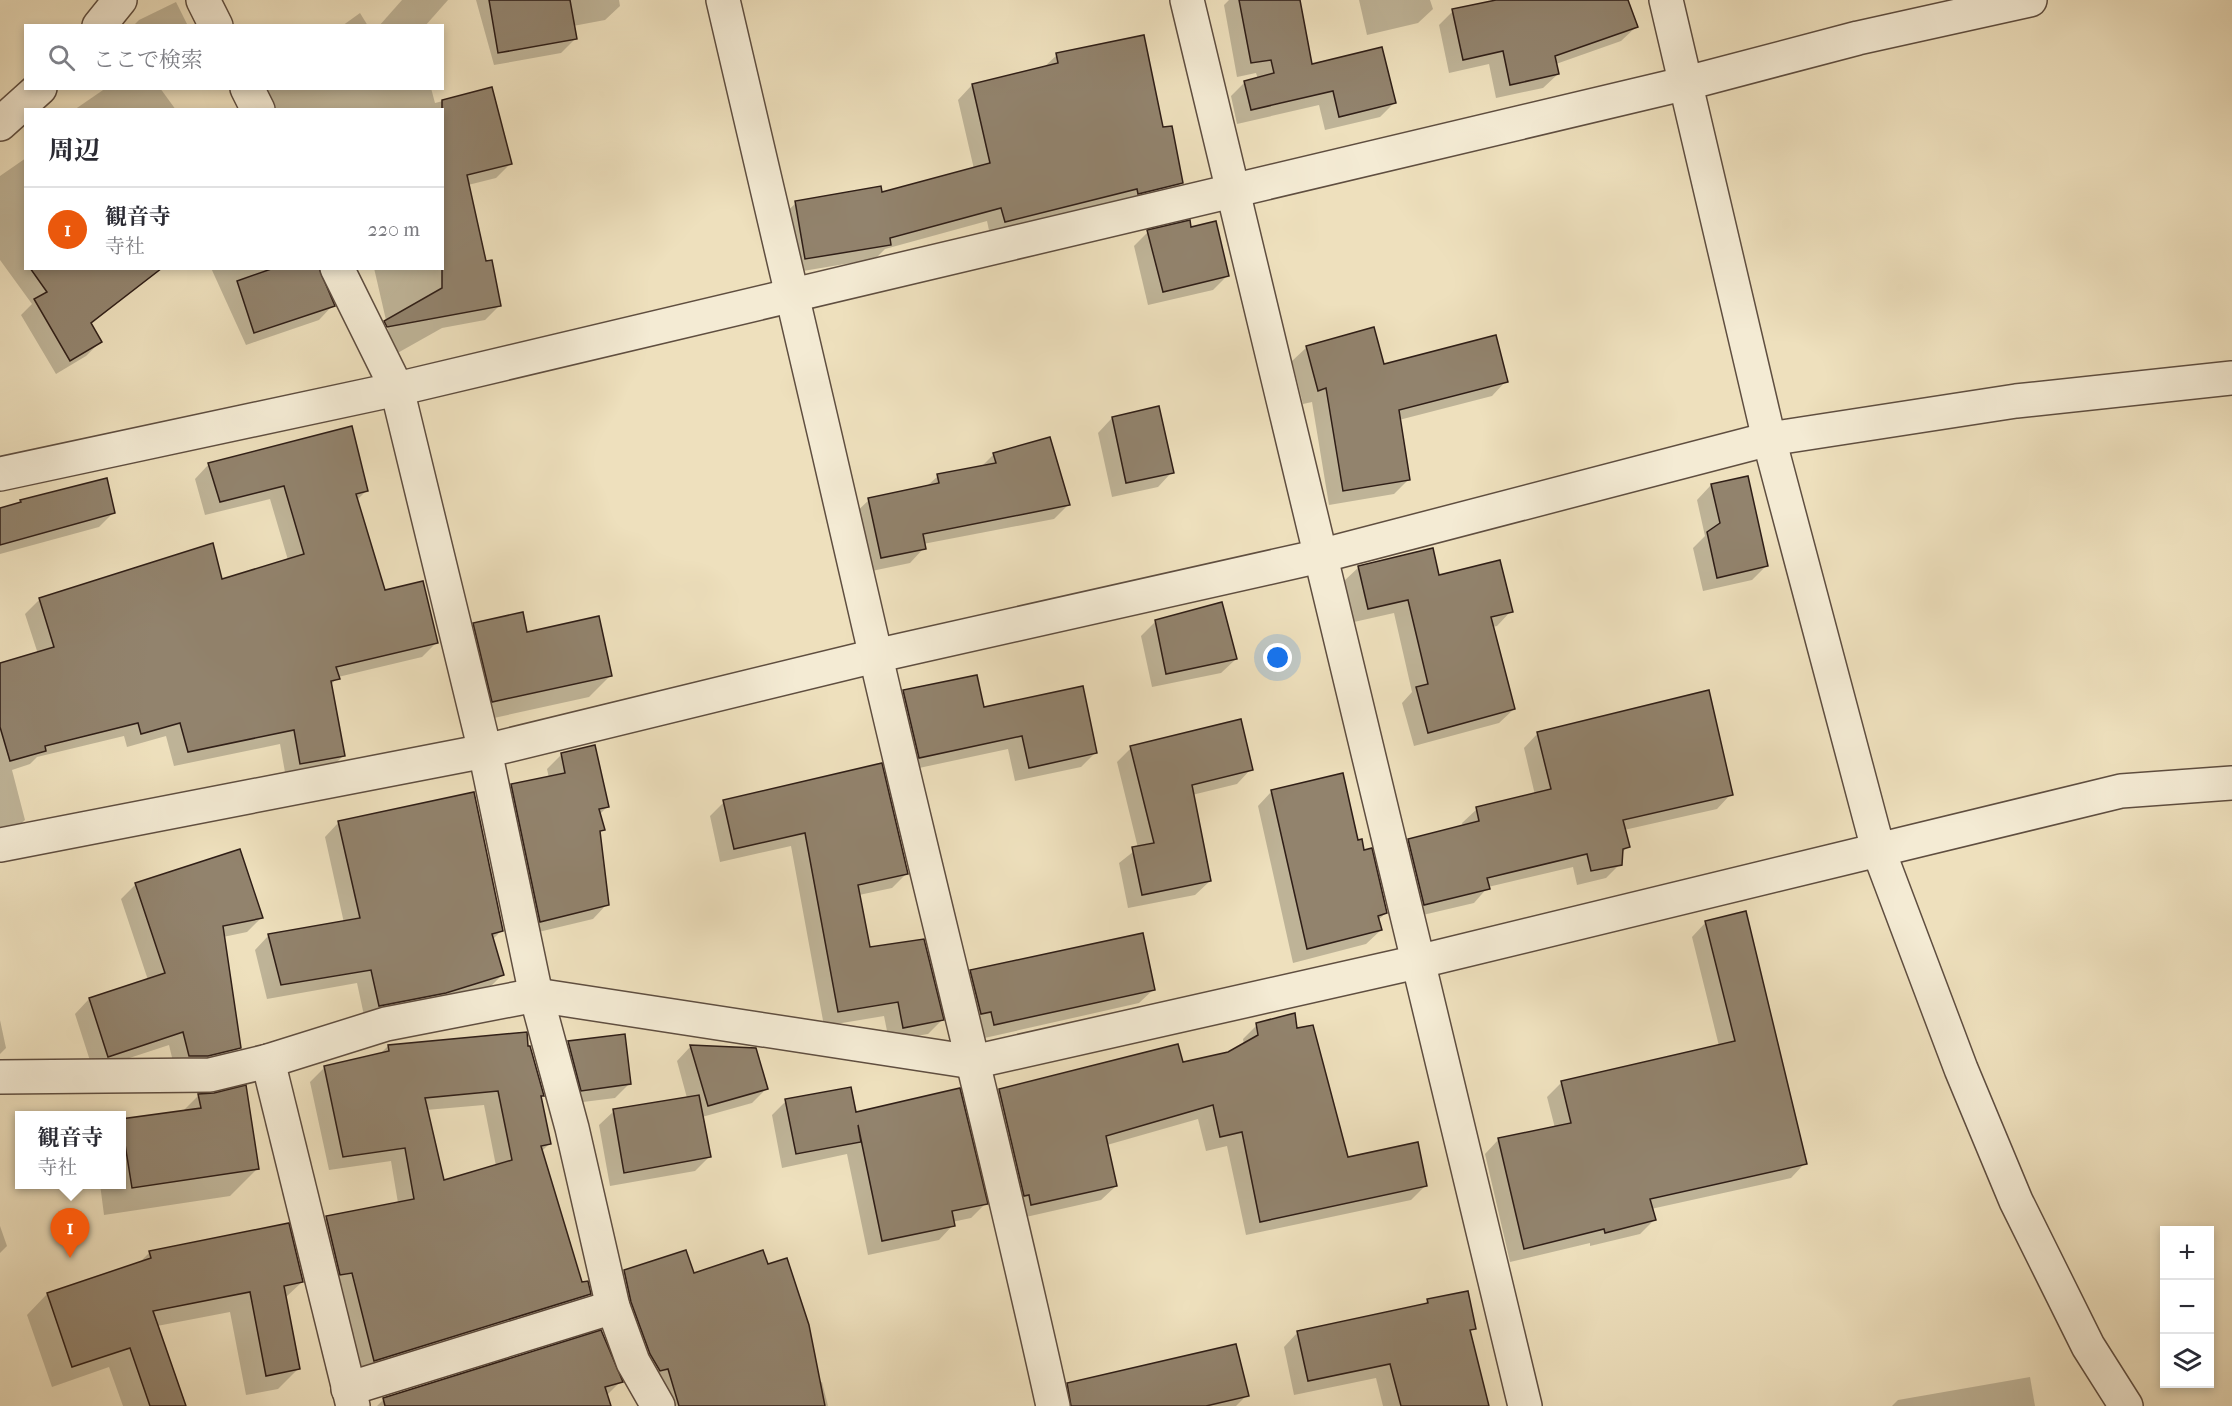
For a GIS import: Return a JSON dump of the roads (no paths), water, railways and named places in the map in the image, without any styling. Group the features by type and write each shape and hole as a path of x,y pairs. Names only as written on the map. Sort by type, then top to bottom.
{"street":[{"path":"101,24 120,0"},
{"path":"203,0 215,24"},
{"path":"723,0 794,295 876,656 1016,1238 1053,1406"},
{"path":"1187,0 1230,190 1417,962 1476,1193 1525,1406"},
{"path":"1666,0 1769,439 1878,849 1961,1069 2016,1201 2088,1346 2126,1406"},
{"path":"0,474 397,388 1687,83 1858,38 2030,0"},
{"path":"0,124 38,90"},
{"path":"248,90 257,108"},
{"path":"338,270 397,388 485,751 536,995 572,1128 613,1307 633,1362 658,1406"},
{"path":"0,845 485,751 876,656 1320,556 1769,439 2016,401 2232,378"},
{"path":"0,1077 210,1075 268,1061 386,1024 536,995 973,1062 1417,962 2121,791 2232,783"},
{"path":"268,1061 351,1397 613,1307"}],"place":[{"name":"観音寺","path":"70,1258"}]}
